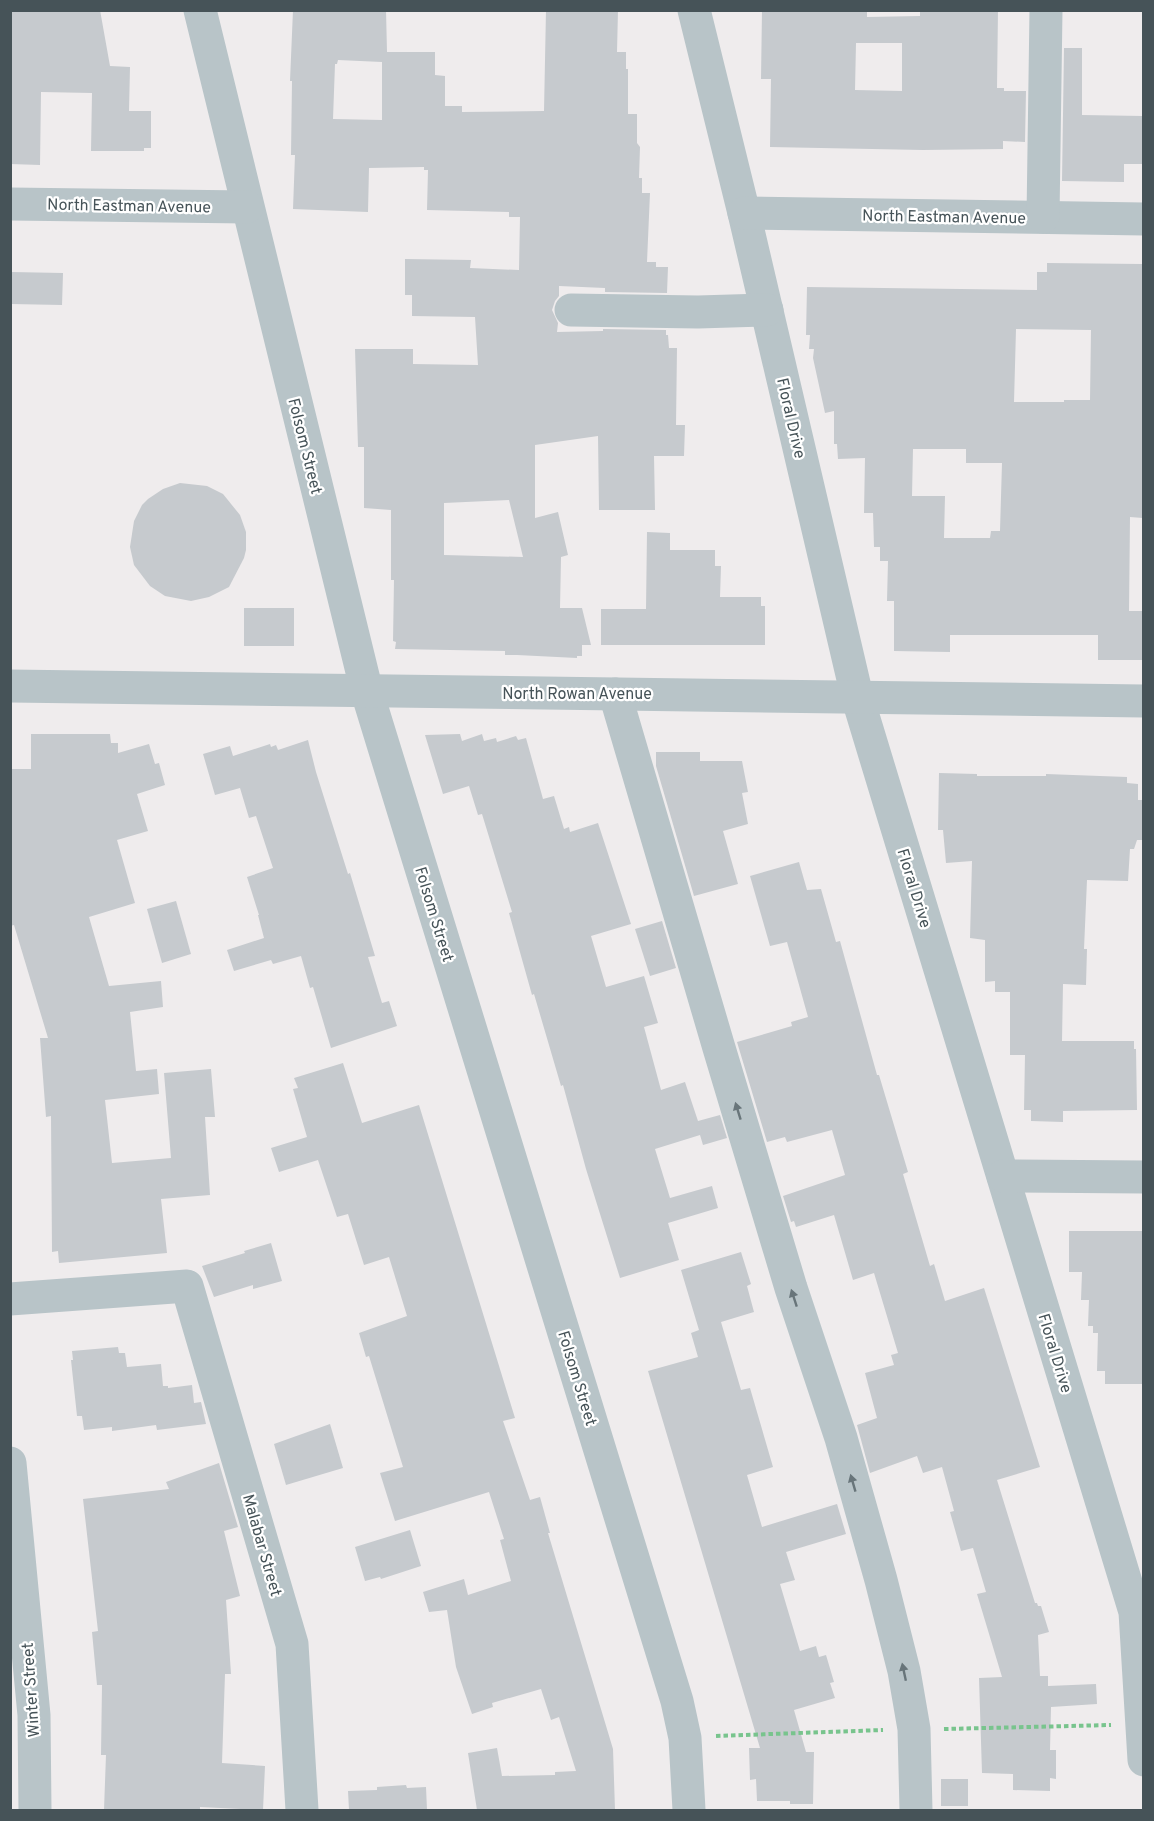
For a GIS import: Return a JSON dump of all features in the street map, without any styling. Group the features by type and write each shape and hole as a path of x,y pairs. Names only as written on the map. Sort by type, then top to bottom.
{"street":[{"name":"Folsom Street","path":"200,10 246,207 367,692 674,1689 686,1738 689,1810"},
{"name":"Floral Drive","path":"694,10 857,696 1139,1612 1143,1760"},
{"path":"1043,217 1046,10"},
{"name":"North Eastman Avenue","path":"10,204 246,207"},
{"name":"North Eastman Avenue","path":"744,213 1143,219"},
{"path":"571,310 698,312 767,310"},
{"name":"North Rowan Avenue","path":"10,686 1143,701"},
{"path":"615,694 784,1266 847,1460 895,1637 904,1671 914,1729 916,1810"},
{"path":"1003,1176 1143,1177"},
{"name":"Malabar Street","path":"10,1299 187,1286 292,1644 302,1810"},
{"name":"Winter Street","path":"10,1463 22,1715 35,1810"}],"path":[{"path":"686,1738 914,1729 1142,1724"}],"building":[{"path":"10,10 100,10 110,66 130,67 129,111 151,111 151,148 144,148 144,151 91,151 92,93 41,92 40,165 10,164"},
{"path":"293,10 386,10 387,52 435,52 435,75 445,76 445,106 462,106 462,112 544,111 546,10 618,10 617,52 626,52 628,114 637,114 637,143 640,147 639,178 642,178 642,193 650,193 647,262 656,262 656,267 668,267 667,293 605,292 605,288 559,286 559,296 552,310 558,323 557,332 603,331 603,329 666,330 669,348 677,348 676,425 685,425 684,456 654,456 655,510 599,510 598,436 535,445 535,518 558,512 568,555 561,557 560,608 582,608 591,645 582,645 582,656 577,656 577,658 505,655 505,651 395,649 396,642 393,641 394,580 391,580 391,510 364,508 364,447 358,447 355,349 413,349 413,364 478,365 475,317 412,316 412,295 405,295 405,259 471,260 470,268 519,270 520,217 509,217 509,212 427,210 428,170 424,170 424,167 369,168 368,212 293,209 295,155 291,155 292,81 290,81","holes":["338,60 382,62 382,120 333,119 335,64","509,500 523,557 444,555 444,503"]},
{"path":"762,10 867,10 867,17 920,16 920,10 998,10 997,88 1004,88 1004,91 1026,91 1025,142 1003,141 1003,149 770,147 771,79 761,79","holes":["856,43 902,43 902,91 855,90"]},
{"path":"1064,48 1082,48 1082,115 1143,116 1143,164 1124,164 1124,182 1062,181"},
{"path":"1047,263 1142,264 1143,518 1130,517 1129,611 1143,611 1143,660 1098,660 1098,635 950,635 950,652 894,651 894,601 887,601 888,561 880,561 880,547 874,547 873,513 864,513 865,458 838,459 837,444 834,444 834,411 825,413 813,358 814,349 809,349 810,335 806,335 807,287 1037,290 1037,272 1047,272","holes":["1016,329 1091,330 1090,400 1014,402","913,449 966,449 966,463 1002,463 1000,531 991,531 990,538 944,538 945,496 912,496"]},
{"path":"11,272 63,273 62,305 11,304"},
{"path":"180,483 207,486 223,494 240,515 246,532 244,558 229,587 209,597 191,601 165,596 150,586 134,565 130,547 134,521 142,505 163,489"},
{"path":"647,532 670,533 670,550 715,550 715,566 721,566 720,597 761,597 761,606 765,606 765,645 601,645 601,609 646,609"},
{"path":"244,608 294,608 294,646 244,646"},
{"path":"31,734 110,734 111,743 118,743 118,753 149,744 155,764 159,763 165,785 137,794 148,831 117,840 135,903 89,917 109,986 161,981 163,1007 130,1012 136,1071 157,1069 159,1094 105,1100 112,1163 171,1158 164,1073 211,1069 215,1117 205,1117 210,1195 161,1199 167,1253 59,1263 58,1251 52,1252 51,1116 46,1117 40,1038 48,1038 14,925 10,926 10,769 31,769"},
{"path":"460,734 462,741 482,734 484,741 496,738 497,742 516,736 518,740 526,738 543,799 554,796 564,829 569,827 570,832 598,823 631,924 591,936 606,987 644,976 658,1023 644,1027 661,1090 685,1082 698,1121 720,1115 727,1138 703,1145 700,1135 655,1149 670,1198 712,1186 718,1208 668,1223 679,1260 620,1278 563,1085 561,1086 534,994 532,995 509,913 512,912 482,814 478,815 469,786 443,794 425,735"},
{"path":"308,740 316,772 375,956 368,957 382,1003 389,1001 397,1026 331,1048 301,956 273,964 271,960 234,971 227,950 264,938 247,877 273,868 256,816 249,818 240,788 215,795 203,754 230,746 233,756 270,744 271,747 276,745 278,750"},
{"path":"656,752 700,752 700,761 742,761 748,792 742,793 748,824 723,831 738,884 694,896 656,766"},
{"path":"939,773 977,774 977,776 1046,776 1046,774 1127,777 1127,783 1138,784 1138,800 1143,800 1143,840 1137,840 1134,849 1130,849 1128,881 1087,880 1084,949 1087,949 1086,985 1063,984 1062,1041 1134,1041 1137,1110 1063,1111 1063,1122 1031,1121 1031,1110 1024,1110 1025,1055 1010,1055 1010,992 995,992 995,981 985,982 985,940 970,938 972,861 946,863 943,830 938,830"},
{"path":"799,862 807,890 821,889 836,942 840,941 877,1075 879,1075 908,1172 903,1174 930,1266 934,1264 945,1301 984,1288 1040,1467 997,1480 1035,1603 1041,1606 1049,1632 1038,1635 1040,1676 1048,1676 1048,1686 1096,1684 1097,1704 1051,1707 1050,1750 1056,1750 1056,1779 1050,1778 1050,1791 1013,1790 1013,1774 982,1773 979,1678 1002,1677 977,1594 986,1592 973,1548 961,1551 950,1512 954,1511 942,1467 923,1473 917,1456 870,1473 857,1425 877,1418 865,1373 894,1365 891,1355 898,1353 874,1273 853,1280 834,1215 796,1227 794,1221 791,1222 783,1196 845,1175 832,1130 787,1142 785,1137 767,1142 737,1042 792,1026 791,1022 808,1017 787,942 770,946 750,876"},
{"path":"176,901 191,954 162,963 147,909"},
{"path":"662,921 676,968 650,976 635,929"},
{"path":"343,1063 362,1123 419,1105 515,1418 503,1421 530,1500 540,1497 550,1533 548,1533 613,1749 615,1810 477,1810 468,1753 497,1748 502,1776 555,1775 555,1772 576,1771 559,1717 551,1720 541,1689 492,1703 493,1707 472,1714 456,1667 447,1610 429,1612 423,1592 464,1579 468,1595 511,1581 500,1540 504,1539 489,1492 395,1521 380,1473 403,1467 369,1356 366,1357 359,1333 407,1316 389,1257 364,1265 348,1214 337,1217 318,1160 279,1172 271,1148 307,1137 293,1089 298,1088 294,1078"},
{"path":"1069,1231 1142,1231 1143,1384 1105,1384 1105,1371 1097,1371 1098,1333 1093,1333 1093,1326 1088,1326 1089,1300 1081,1300 1082,1272 1069,1272"},
{"path":"271,1243 282,1281 253,1289 253,1285 214,1297 202,1266"},
{"path":"741,1252 751,1284 747,1286 754,1312 721,1322 741,1390 750,1388 773,1467 747,1475 762,1527 837,1504 846,1534 786,1552 795,1580 780,1584 800,1651 816,1646 819,1657 826,1655 834,1682 830,1683 835,1698 794,1710 806,1752 814,1752 813,1804 757,1801 756,1779 750,1780 749,1748 760,1748 648,1371 698,1357 691,1333 699,1330 681,1270"},
{"path":"118,1347 119,1353 125,1353 127,1367 161,1364 163,1386 168,1386 168,1388 192,1385 194,1403 201,1402 206,1424 157,1430 156,1425 112,1431 112,1427 84,1430 82,1416 77,1416 72,1351"},
{"path":"330,1424 343,1468 286,1485 274,1444"},
{"path":"219,1463 238,1527 224,1531 240,1596 226,1600 231,1674 225,1674 222,1763 265,1766 263,1810 200,1807 200,1810 104,1810 106,1755 101,1755 102,1685 97,1685 92,1632 98,1631 83,1499 169,1489 166,1482"},
{"path":"410,1530 421,1566 381,1579 380,1577 365,1581 355,1547"},
{"path":"941,1779 968,1779 968,1806 941,1806"},
{"path":"406,1785 407,1788 426,1787 427,1810 349,1810 348,1791 377,1790 377,1787"}]}
